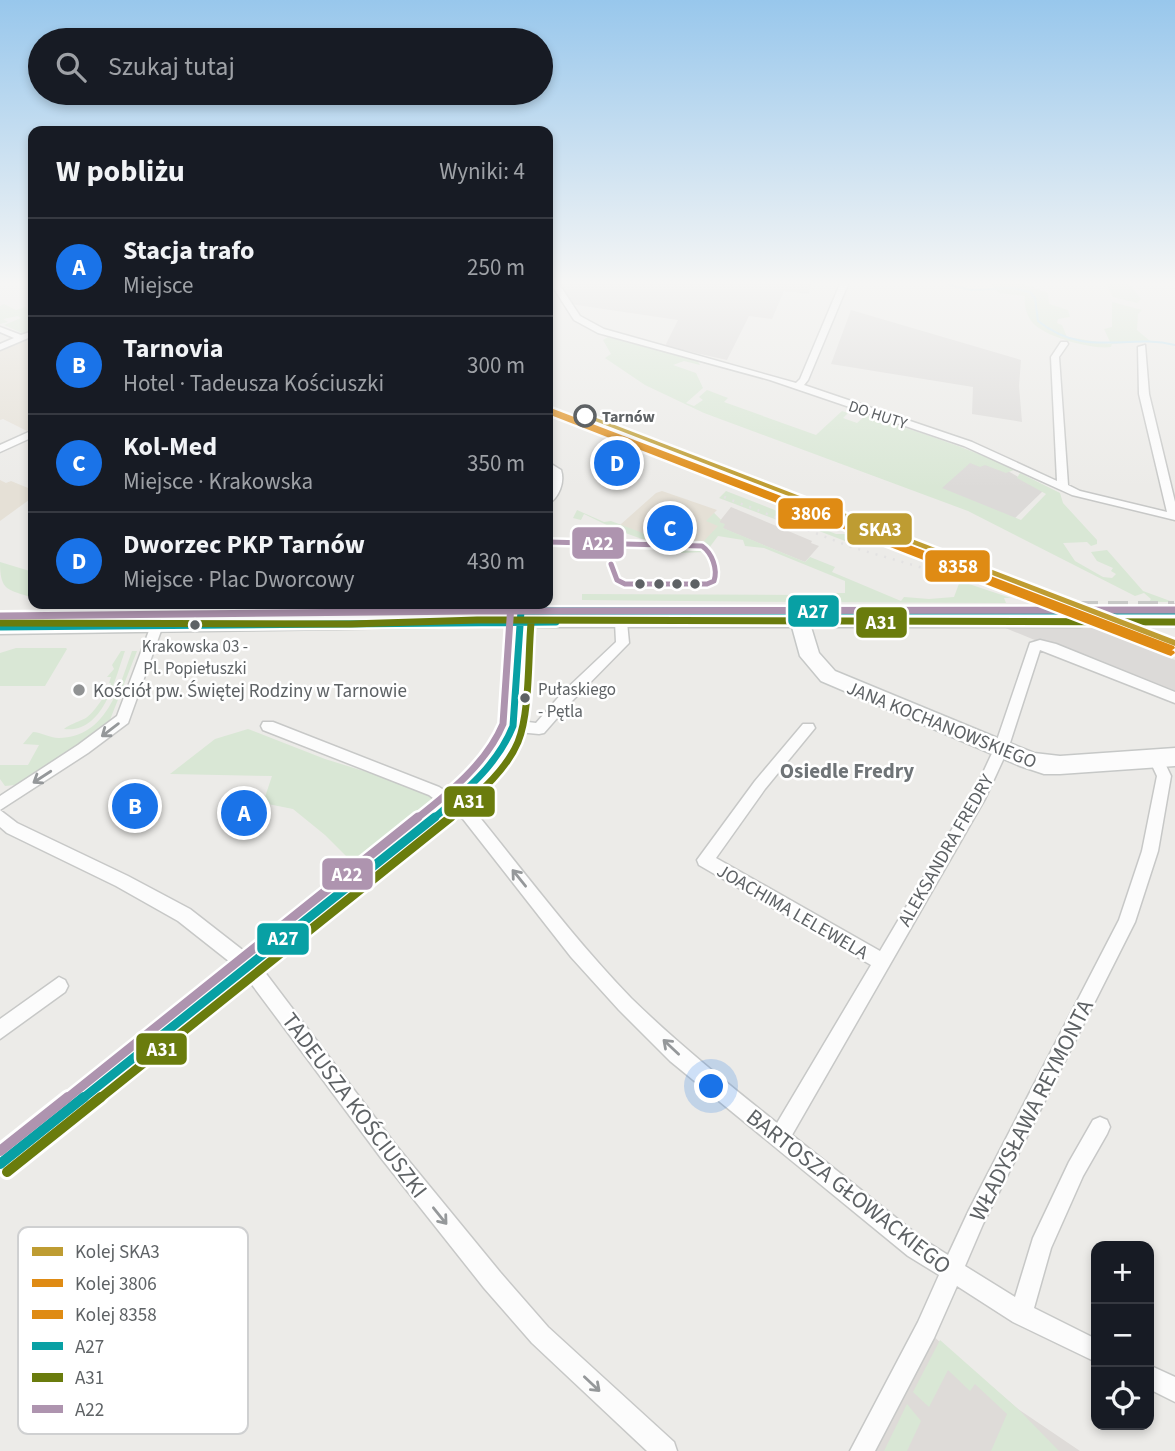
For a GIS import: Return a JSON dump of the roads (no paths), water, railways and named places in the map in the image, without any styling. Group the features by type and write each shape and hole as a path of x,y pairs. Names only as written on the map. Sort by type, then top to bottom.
{"street":[{"name":"DO HUTY","path":"678,352 743,369 968,444 1063,488 1174,517"},
{"path":"797,387 804,380 816,352"},
{"path":"1059,352 1055,357 1063,488"},
{"path":"1142,352 1144,394 1174,517"},
{"path":"0,449 28,435"},
{"path":"553,470 559,475 553,492"},
{"path":"521,612 621,622 1048,611"},
{"path":"0,621 0,612 161,619"},
{"path":"0,1164 453,803 494,764 508,742 513,726 521,612"},
{"path":"0,626 161,619 521,612 1080,621"},
{"name":"JANA KOCHANOWSKIEGO","path":"799,616 810,656 828,676 1001,749 1044,765 1165,757"},
{"path":"0,804 124,719 161,619"},
{"path":"513,726 539,729 568,696 623,643 621,622"},
{"name":"ALEKSANDRA FREDRY","path":"779,1139 980,795 1001,749 1037,645 1051,648 1175,698"},
{"name":"BARTOSZA GŁOWACKIEGO","path":"268,726 425,788 468,814 577,951 625,1004 677,1054 895,1232 951,1271 1021,1314 1091,1349"},
{"name":"JOACHIMA LELEWELA","path":"808,728 760,785 705,860 881,961"},
{"name":"WŁADYSŁAWA REYMONTA","path":"862,1451 926,1329 951,1271 1127,922 1150,851 1165,757"},
{"name":"TADEUSZA KOŚCIUSZKI","path":"0,817 12,828 122,881 184,915 250,967 388,1151 492,1280 540,1335 665,1451"},
{"path":"0,1030 59,986"},
{"path":"1021,1314 1041,1246 1076,1168 1100,1127"},
{"path":"1154,1380 1175,1390"}],"tunnel":[{"path":"1048,611 1174,611"}],"railway":[{"path":"724,497 851,547 937,572"}],"rail line":[{"name":"8358","path":"553,411 1171,648"},
{"name":"3806","path":"553,414 1171,653"},
{"name":"SKA3","path":"584,415 1175,643"}],"place":[{"name":"Tarnów","path":"585,416"},
{"name":"Dworzec PKP Tarnów","path":"617,463"},
{"name":"Kol-Med","path":"670,528"},
{"name":"Krakowska 03 - Pl. Popiełuszki","path":"195,625"},
{"name":"Kościół pw. Świętej Rodziny w Tarnowie","path":"79,690"},
{"name":"Pułaskiego - Pętla","path":"525,698"},
{"name":"Tarnovia","path":"135,806"},
{"name":"Stacja trafo","path":"244,813"}],"district":[{"name":"Osiedle Fredry","path":"847,771"}]}
